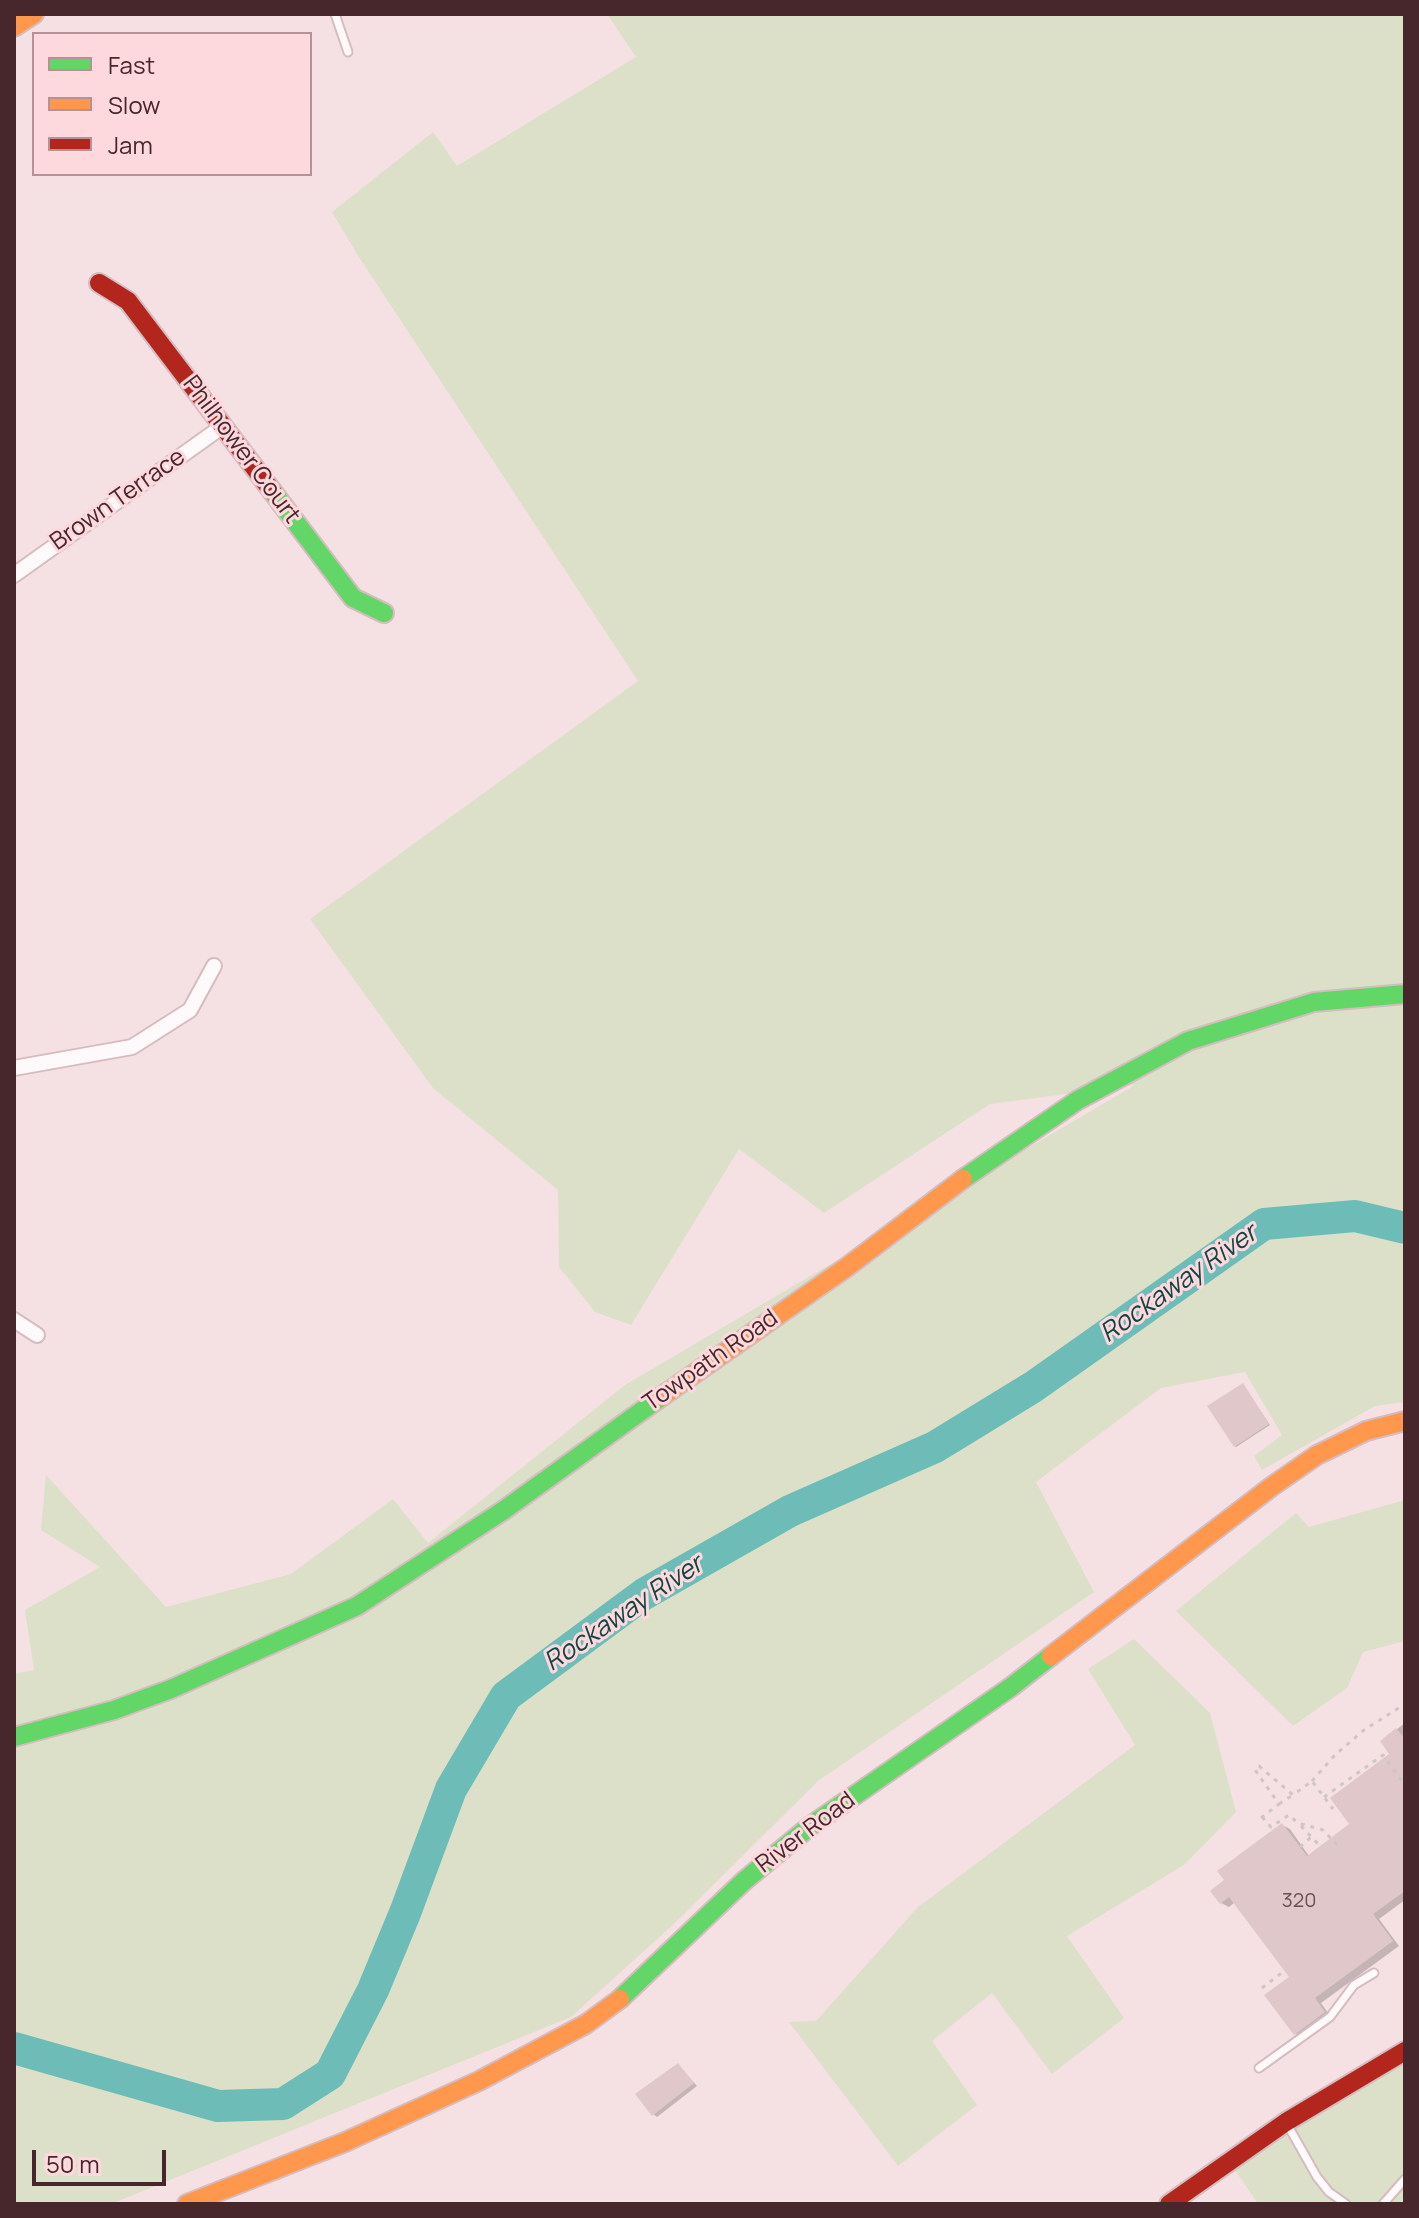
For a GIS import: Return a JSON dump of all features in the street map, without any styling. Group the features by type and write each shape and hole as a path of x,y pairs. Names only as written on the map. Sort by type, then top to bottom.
{"street":[{"path":"14,27 34,14"},
{"name":"Philhower Court","path":"99,283 128,301 353,598 384,613"},
{"name":"Brown Terrace","path":"14,575 223,426"},
{"path":"14,1068 132,1047 190,1010 214,966"},
{"name":"Towpath Road","path":"14,1737 114,1710 171,1689 357,1606 504,1510 552,1473 847,1267 946,1191 1078,1100 1123,1074 1188,1041 1314,1002 1405,994"},
{"path":"14,1320 37,1335"},
{"name":"River Road","path":"187,2204 345,2142 479,2081 586,2024 620,1999 744,1881 809,1827 1011,1687 1223,1523 1317,1455 1366,1431 1405,1421"},
{"path":"1169,2204 1286,2122 1405,2051"}],"lane":[{"path":"335,14 348,52"},
{"path":"1259,2068 1330,2017 1354,1985 1374,1973"},
{"path":"1286,2122 1317,2177 1329,2192 1346,2204"},
{"path":"1383,2204 1405,2179"}],"path":[{"path":"1320,1846 1289,1815 1271,1827 1262,1817 1312,1781 1335,1755 1364,1730 1405,1704"},
{"path":"1324,1797 1383,1755 1405,1785"},
{"path":"1279,1804 1255,1770 1259,1766 1293,1795"},
{"path":"1312,1781 1333,1809"},
{"path":"1298,1823 1323,1830 1338,1846 1336,1848"},
{"path":"1300,1847 1311,1837"},
{"path":"1262,1988 1284,1971"}],"green space":[{"path":"607,14 1405,14 1405,1402 1375,1406 1262,1470 1254,1456 1282,1435 1245,1372 1161,1388 1036,1482 1094,1592 818,1781 676,1922 571,2017 111,2204 14,2204 14,1674 34,1670 25,1610 100,1567 41,1530 46,1475 166,1607 291,1574 393,1499 428,1543 625,1385 1135,1085 990,1104 824,1213 739,1149 631,1325 595,1312 559,1267 558,1190 433,1088 310,919 638,681 332,212 433,132 457,166 636,57"},
{"path":"1405,1500 1405,1641 1363,1652 1347,1688 1293,1726 1176,1611 1296,1513 1309,1527"},
{"path":"1134,1639 1210,1713 1236,1812 1184,1865 1067,1936 1124,2018 1052,2074 992,1993 932,2041 977,2105 898,2166 789,2022 816,2021 918,1907 1135,1745 1088,1669"},
{"path":"1405,2046 1405,2204 1258,2204 1226,2157"}],"building":[{"path":"1243,1383 1269,1424 1234,1447 1207,1406"},
{"path":"1396,1728 1405,1739 1405,1891 1373,1914 1393,1941 1315,1998 1325,2012 1294,2035 1264,1995 1289,1977 1229,1897 1220,1904 1210,1891 1224,1880 1217,1871 1282,1823 1307,1856 1349,1824 1330,1798 1389,1754 1380,1741"},
{"path":"678,2063 694,2083 652,2116 635,2094"}],"waterway":[{"name":"Rockaway River","path":"14,2048 218,2106 283,2104 330,2074 373,1990 451,1789 506,1696 644,1594 790,1511 935,1447 1033,1387 1264,1224 1355,1216 1405,1228"}],"traffic: fast":[{"path":"272,491 353,598 384,613"},
{"path":"963,1179 1078,1100 1188,1041 1314,1002 1405,994"},
{"path":"14,1737 114,1710 171,1689 357,1606 504,1510 661,1397"},
{"path":"620,1999 744,1881 809,1827 1051,1656"}],"traffic: slow":[{"path":"14,27 34,14"},
{"path":"661,1397 847,1267 963,1179"},
{"path":"1051,1656 1317,1455 1366,1431 1405,1421"},
{"path":"187,2204 345,2142 479,2081 586,2024 620,1999"}],"traffic: jam":[{"path":"99,283 128,301 272,491"},
{"path":"1169,2204 1286,2122 1405,2051"}]}
